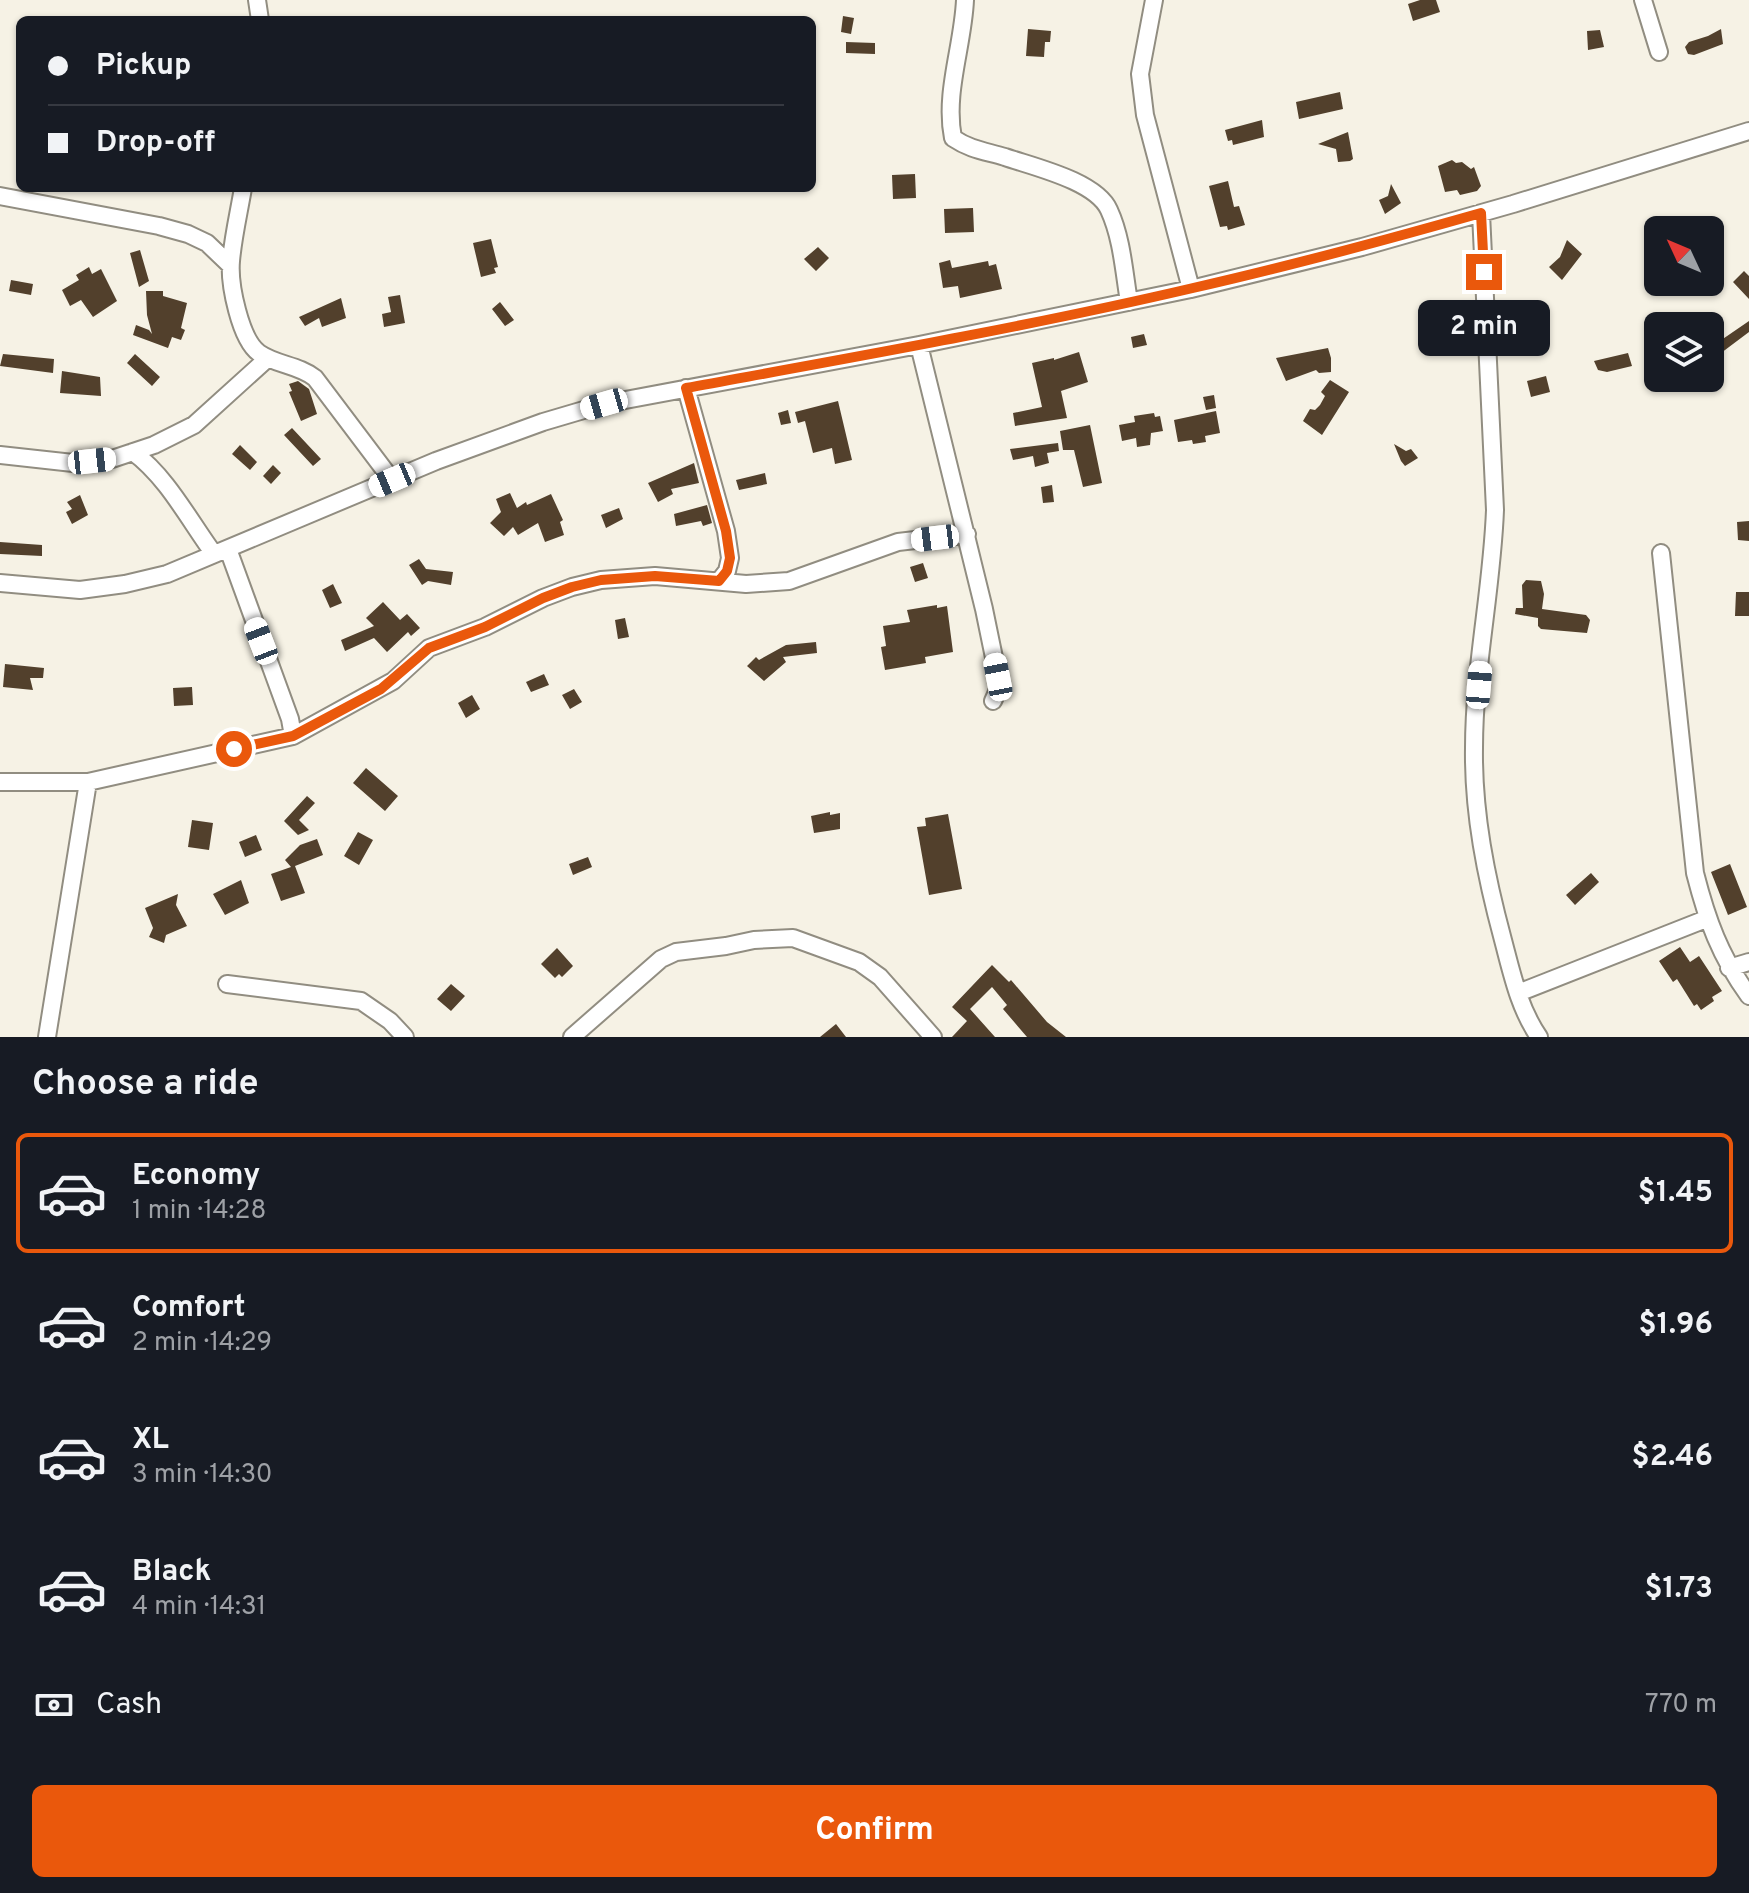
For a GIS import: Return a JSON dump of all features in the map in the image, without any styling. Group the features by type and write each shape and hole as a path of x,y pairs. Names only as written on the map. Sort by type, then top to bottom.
{"street":[{"path":"965,0 949,116 953,138 969,148 998,155 1090,189 1108,207 1117,235 1129,302"},
{"path":"1643,0 1659,52"},
{"path":"1156,1 1140,74 1145,115 1191,289"},
{"path":"0,583 80,590 167,574 392,480 543,422 604,404 919,345 1191,289 1362,247 1749,131"},
{"path":"242,192 230,265 241,325 256,351 308,372 315,378 392,480"},
{"path":"0,196 188,234 207,243 230,265"},
{"path":"1481,213 1495,510 1474,748 1480,843 1518,993 1526,1019 1539,1037"},
{"path":"919,345 967,534 998,677 998,690 993,701"},
{"path":"0,455 73,463 112,459 154,445 194,425 268,358"},
{"path":"686,388 726,531 730,558 727,571 719,581"},
{"path":"133,452 147,462 221,552 290,719 293,736"},
{"path":"0,782 88,782 293,736 381,689 429,648 485,627 572,587 601,580 655,576 746,584 789,581 898,542 967,534"},
{"path":"1661,553 1695,873 1706,919 1729,968 1749,996"},
{"path":"47,1037 88,782"},
{"path":"1518,993 1706,919"},
{"path":"572,1037 661,959 676,952 754,940 793,938 859,962 880,977 933,1037"},
{"path":"1729,968 1749,962"},
{"path":"227,984 361,1001 390,1021 405,1037"}],"building":[{"path":"1436,0 1440,12 1413,21 1408,4"},
{"path":"843,16 854,18 851,34 841,32"},
{"path":"1028,29 1051,31 1050,42 1045,42 1044,57 1026,56"},
{"path":"1721,29 1723,44 1694,55 1688,54 1685,47 1689,42"},
{"path":"1600,30 1604,47 1588,50 1587,31"},
{"path":"846,42 875,43 875,54 846,53"},
{"path":"1340,92 1343,109 1299,119 1296,102"},
{"path":"1262,120 1264,137 1233,145 1232,140 1228,141 1225,130"},
{"path":"1348,132 1353,159 1350,161 1338,162 1336,149 1318,144"},
{"path":"1452,160 1462,162 1471,169 1474,167 1481,186 1477,191 1460,195 1457,190 1445,192 1438,166"},
{"path":"915,174 916,198 893,199 892,175"},
{"path":"1228,181 1234,207 1239,206 1245,225 1228,230 1227,226 1220,227 1209,186"},
{"path":"1391,184 1401,203 1385,214 1379,200 1388,196"},
{"path":"973,208 974,232 945,233 944,209"},
{"path":"491,239 498,267 494,268 496,273 481,277 473,243"},
{"path":"1567,240 1582,254 1562,280 1549,267 1560,257"},
{"path":"818,247 829,258 816,271 804,259"},
{"path":"140,250 149,281 139,287 130,253"},
{"path":"950,260 952,268 988,261 989,266 996,264 1002,289 960,298 958,286 943,288 939,263"},
{"path":"89,267 92,274 101,269 117,301 93,317 81,300 70,306 62,290 79,280 76,275"},
{"path":"1744,271 1749,276 1749,299 1733,282"},
{"path":"11,280 33,284 31,295 9,291"},
{"path":"146,291 163,291 163,296 187,303 181,340 172,337 168,348 133,335 136,325 152,334"},
{"path":"400,295 405,323 384,327 382,314 391,312 388,297"},
{"path":"341,298 346,318 322,327 319,318 305,326 299,317"},
{"path":"500,302 514,320 505,326 492,309"},
{"path":"1749,321 1749,332 1724,351 1724,338"},
{"path":"1144,334 1147,345 1133,348 1131,337"},
{"path":"1328,348 1331,372 1319,373 1316,370 1286,381 1276,358"},
{"path":"1079,352 1088,382 1061,391 1067,418 1015,426 1013,413 1042,407 1032,363"},
{"path":"1628,353 1632,366 1607,372 1598,370 1594,361"},
{"path":"3,354 54,359 53,373 0,366"},
{"path":"135,354 160,377 152,386 127,363"},
{"path":"62,371 100,377 101,396 60,393"},
{"path":"1546,376 1550,392 1531,397 1527,381"},
{"path":"1330,380 1349,392 1322,435 1303,421 1310,409 1315,410 1320,405 1325,396 1321,392"},
{"path":"298,381 309,389 317,414 301,421 289,392 292,391 289,384"},
{"path":"1214,395 1216,408 1206,410 1203,397"},
{"path":"838,401 852,460 835,464 832,448 813,453 805,421 798,423 795,412"},
{"path":"788,410 791,423 781,425 778,413"},
{"path":"1216,411 1220,433 1205,436 1206,442 1178,442 1174,420"},
{"path":"1154,413 1155,417 1160,416 1163,431 1151,433 1150,445 1137,447 1136,438 1122,441 1119,425 1135,422 1134,416"},
{"path":"1090,425 1102,483 1083,487 1074,450 1063,450 1060,431"},
{"path":"292,428 321,459 313,466 284,435"},
{"path":"1058,443 1059,451 1047,453 1049,463 1035,467 1033,456 1013,460 1010,449"},
{"path":"1394,444 1406,451 1411,449 1418,458 1405,466"},
{"path":"240,445 257,462 250,470 232,454"},
{"path":"694,463 699,483 671,489 673,494 658,502 648,483"},
{"path":"273,465 281,473 271,484 263,476"},
{"path":"765,473 767,484 739,490 736,480"},
{"path":"1052,485 1054,502 1043,503 1041,487"},
{"path":"510,493 517,508 551,494 563,520 560,522 564,535 545,542 538,523 518,535 513,527 504,536 490,523 501,512 496,499"},
{"path":"80,495 88,515 72,524 66,512 72,509 67,502"},
{"path":"707,505 712,523 703,526 701,521 676,526 674,514"},
{"path":"619,508 623,519 606,528 601,515"},
{"path":"1749,521 1749,541 1738,540 1737,522"},
{"path":"0,542 42,545 42,556 0,554"},
{"path":"419,559 426,569 453,572 451,585 428,581 422,585 409,565"},
{"path":"923,563 928,578 915,582 910,567"},
{"path":"1526,580 1541,581 1544,594 1542,609 1586,615 1590,620 1587,633 1541,629 1538,618 1515,614 1516,608 1523,608 1522,585"},
{"path":"333,584 342,603 330,608 322,590"},
{"path":"1736,592 1749,592 1749,616 1735,616"},
{"path":"383,602 400,620 407,614 420,628 411,636 408,632 387,652 374,638 345,651 341,640 374,626 366,618"},
{"path":"937,605 937,608 947,606 953,652 925,657 926,663 885,670 881,647 886,646 883,626 910,622 907,610"},
{"path":"625,618 629,637 618,639 615,620"},
{"path":"816,642 817,653 783,657 786,662 764,681 747,666 756,657 759,660 786,645"},
{"path":"5,664 44,668 43,678 30,678 33,690 3,687"},
{"path":"544,674 549,685 531,692 526,682"},
{"path":"192,687 193,705 174,706 173,688"},
{"path":"574,689 582,702 570,709 562,695"},
{"path":"472,695 480,709 466,718 458,703"},
{"path":"366,768 398,796 385,811 353,783"},
{"path":"307,796 315,803 299,820 309,830 298,835 284,821"},
{"path":"830,812 830,815 840,813 840,829 814,833 811,816"},
{"path":"948,814 962,889 929,895 917,827 926,826 925,818"},
{"path":"192,820 213,823 209,850 188,847"},
{"path":"358,832 373,840 359,865 344,856"},
{"path":"256,835 262,850 245,857 239,842"},
{"path":"317,839 323,855 295,866 305,893 281,901 271,874 291,867 285,860 300,845"},
{"path":"588,857 592,867 573,875 569,864"},
{"path":"1730,864 1747,907 1728,915 1711,872"},
{"path":"1591,873 1599,882 1575,905 1566,895"},
{"path":"241,880 249,903 225,915 213,894"},
{"path":"178,894 176,905 187,926 166,935 164,943 149,937 153,928 145,908"},
{"path":"1680,947 1690,962 1699,956 1722,991 1701,1010 1697,1004 1694,1006 1677,979 1673,982 1659,961"},
{"path":"557,948 573,966 562,977 559,974 555,978 541,964"},
{"path":"992,965 1009,982 1011,980 1047,1022 1066,1037 1027,1037 1003,1009 1007,1005 992,987 970,1009 995,1037 952,1037 967,1021 952,1007"},
{"path":"451,984 465,996 451,1011 437,999"},
{"path":"836,1024 846,1037 820,1037"}],"route":[{"path":"234,749 293,736 381,689 429,648 485,627 572,587 601,580 655,576 719,581 727,571 730,558 726,531 686,388 919,345 1191,289 1362,247 1481,213 1484,272"}]}
